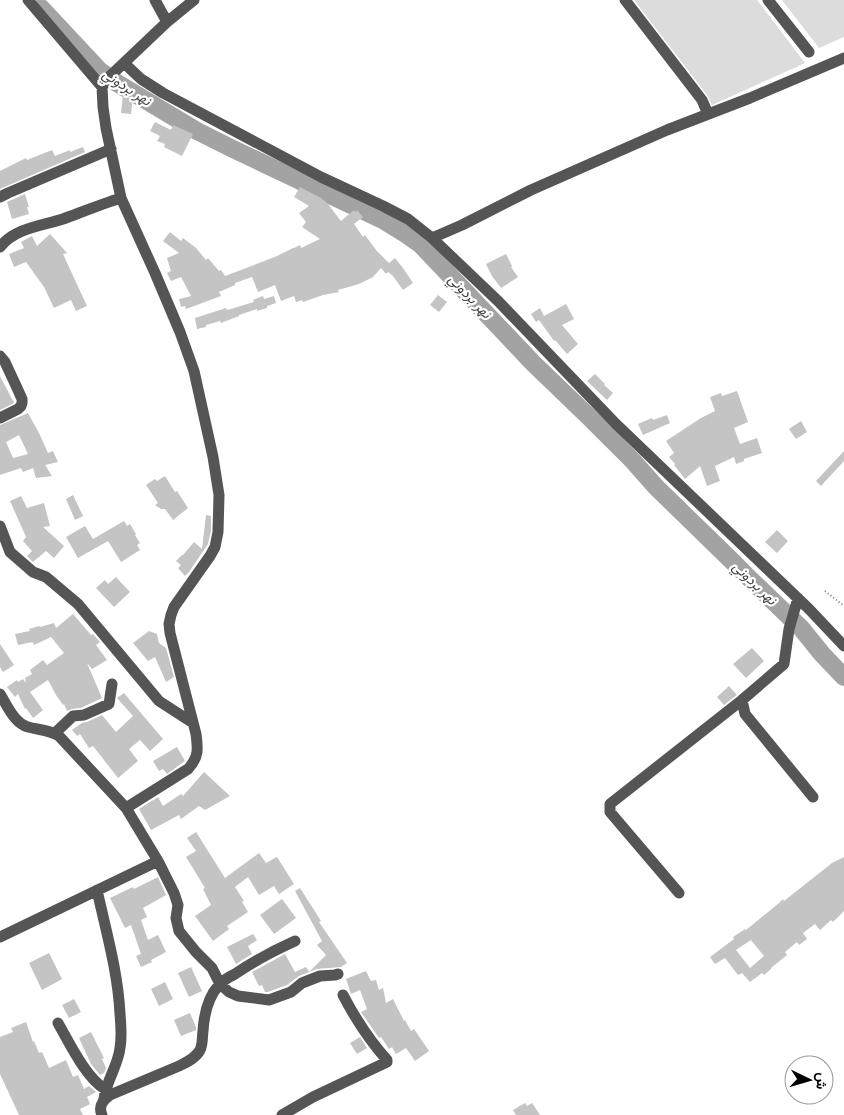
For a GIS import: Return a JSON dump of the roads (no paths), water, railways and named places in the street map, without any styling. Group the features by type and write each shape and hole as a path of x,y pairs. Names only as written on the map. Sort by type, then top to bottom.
{"street":[{"path":"28,0 105,83 106,128 121,198 155,272 194,371 213,457 219,496 218,532 215,547 174,606 169,624 198,746 197,754 194,762 188,769 126,808"},
{"path":"155,0 167,22"},
{"path":"105,83 167,22 194,0"},
{"path":"625,0 702,100 708,114"},
{"path":"768,0 809,52"},
{"path":"432,238 531,190 667,130 750,98 844,58"},
{"path":"122,65 163,93 321,177 408,219 432,238 498,301 616,424 796,602 831,632 844,646"},
{"path":"0,197 111,149"},
{"path":"0,247 29,228 53,222 121,198"},
{"path":"0,356 5,362 22,403 18,409 0,418"},
{"path":"0,526 10,552 33,572 46,577 78,604 158,701 193,723"},
{"path":"679,893 610,812 610,804 742,700 784,664 789,629 796,602"},
{"path":"55,733 73,716 84,715 108,704 112,684"},
{"path":"0,694 16,719 22,724 55,733 67,743 126,808 158,860 174,893 178,905 176,918 179,931 212,968 220,984 229,992 238,996 269,1000 291,992 302,983 320,976 338,974"},
{"path":"742,700 745,714 813,797"},
{"path":"0,937 158,860"},
{"path":"97,890 119,992 121,1028 121,1047 101,1105 100,1111 102,1115"},
{"path":"105,1094 118,1091 190,1061 200,1050 207,1006 220,984 257,960 295,941"},
{"path":"282,1115 313,1097 387,1062 360,1025 343,995"},
{"path":"58,1023 75,1054 105,1094"}],"waterway":[{"name":"نهر بردوني","path":"41,8 99,70 117,83 197,131 383,220 421,245 533,363 633,461 656,487 801,628 844,677"}]}
